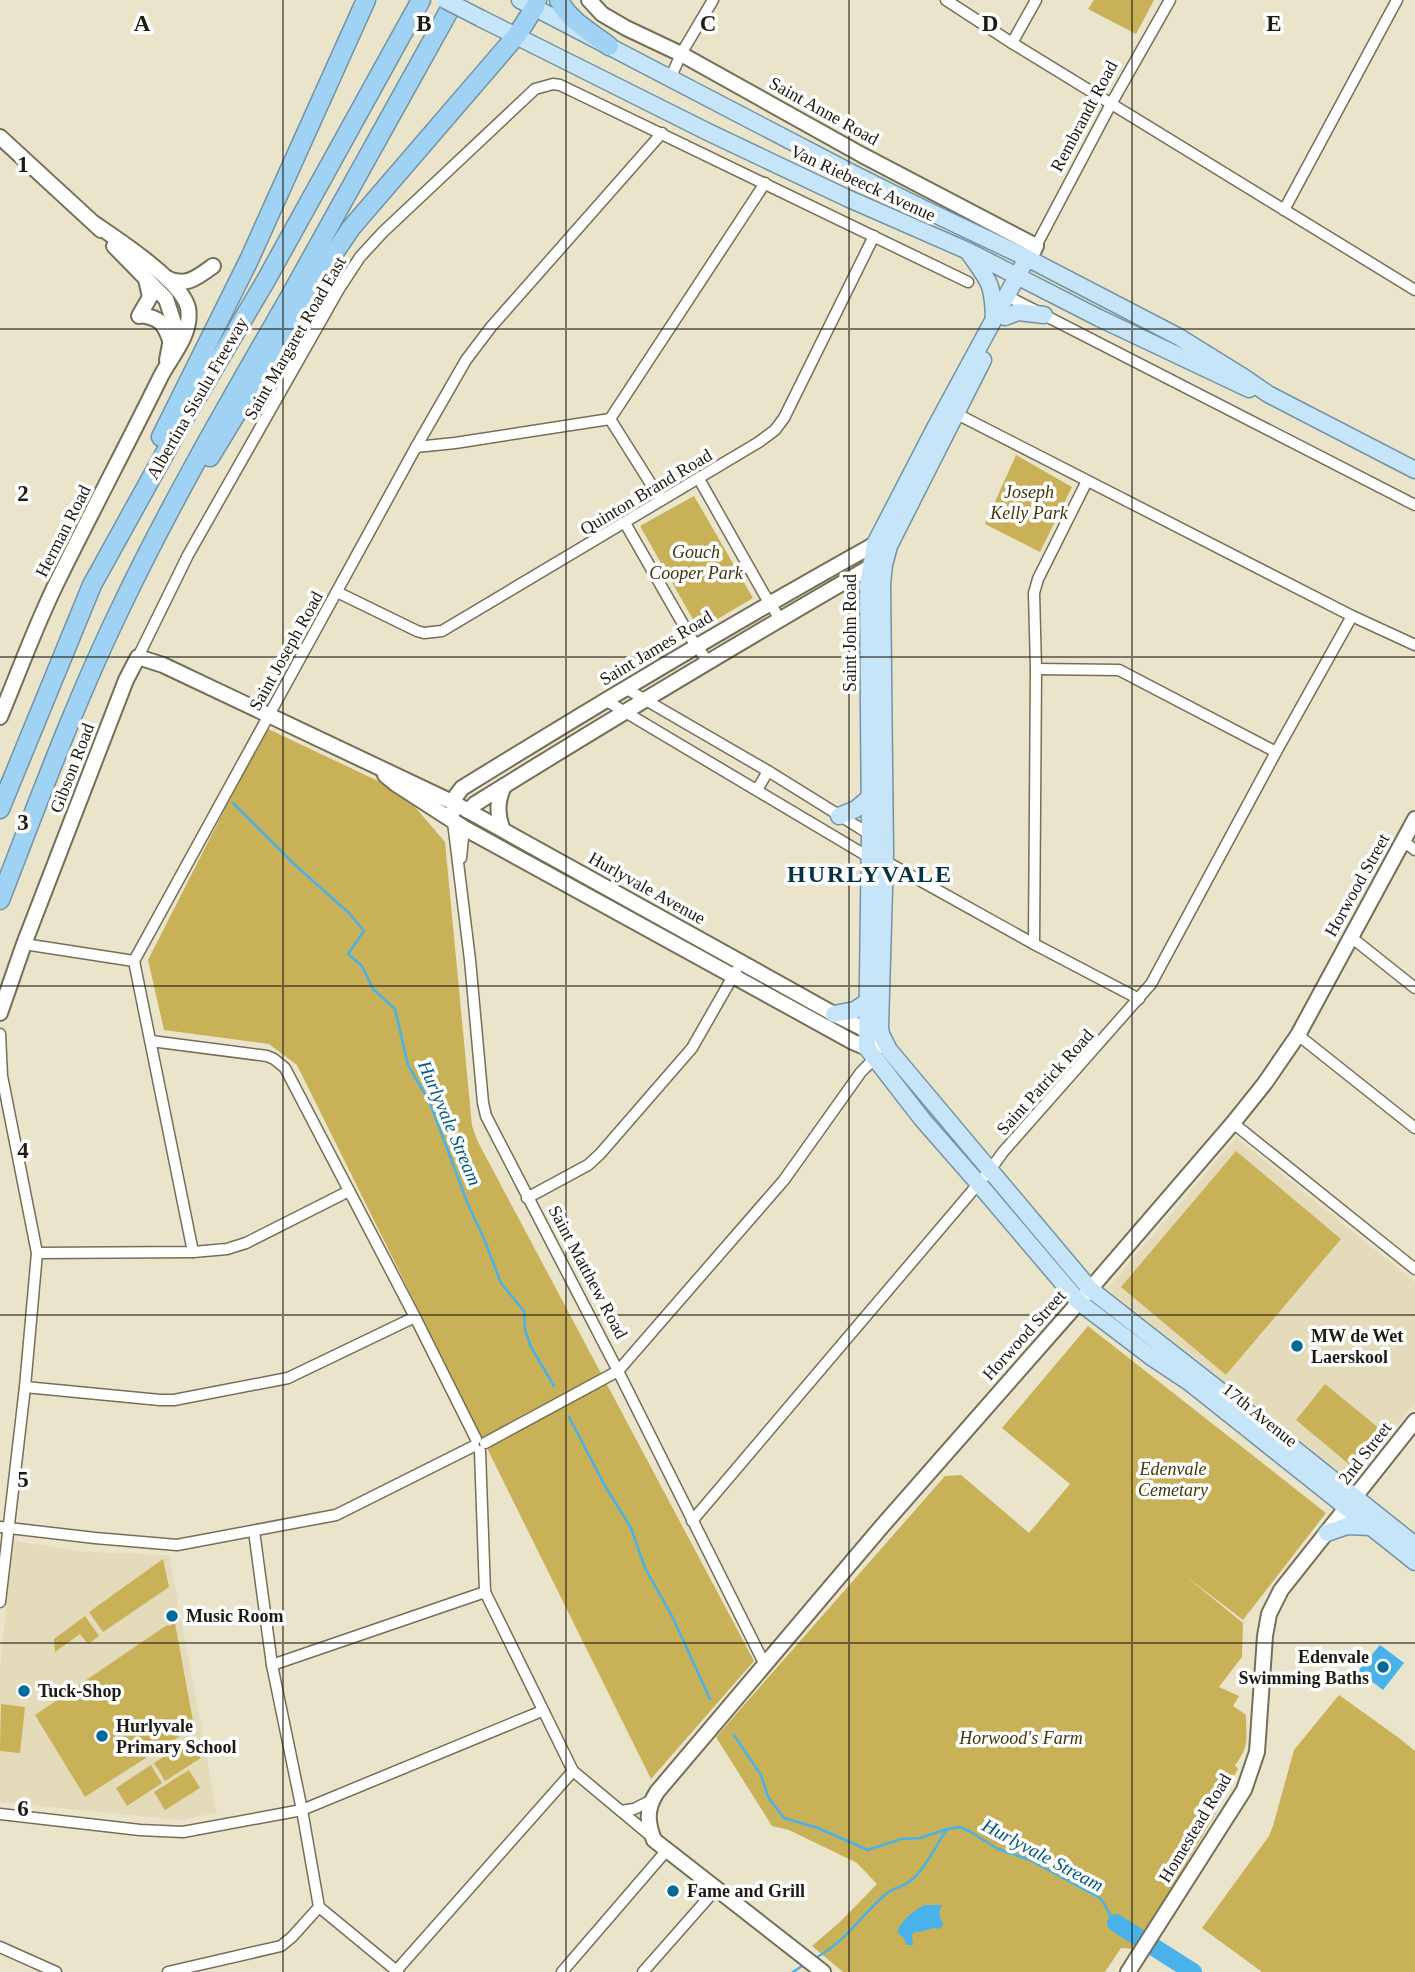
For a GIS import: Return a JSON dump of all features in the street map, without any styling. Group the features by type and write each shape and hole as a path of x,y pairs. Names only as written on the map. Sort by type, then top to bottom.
{"highway":[{"path":"92,585 114,530 249,260 366,0"},
{"name":"Albertina Sisulu Freeway","path":"0,808 92,585 181,424 265,282 421,0"},
{"path":"0,900 49,774 122,604 212,429 295,288 455,0"},
{"path":"559,0 572,18 609,46"},
{"path":"122,604 331,256 351,228 517,34 531,3"}],"main road":[{"name":"Van Riebeeck Avenue","path":"445,0 708,132 847,198 968,251 1241,386 1268,394"},
{"name":"Van Riebeeck Avenue","path":"531,3 670,79 852,173 922,208 1033,254 1178,337 1268,394 1415,470"},
{"path":"968,251 990,285 999,318 1018,312 1044,315"},
{"name":"Saint John Road","path":"881,861 870,835 868,584 877,566 882,545 915,492 951,411 1033,254"},
{"name":"Saint John Road","path":"870,1053 881,861 877,566"},
{"path":"839,816 856,809 870,797"},
{"path":"834,1014 855,1010 874,1002 908,1072"},
{"path":"873,1028 881,1034 886,1045 908,1072 1090,1289"},
{"name":"Hurlyvale Avenue","path":"870,1053 922,1119 1079,1302"},
{"name":"17th Avenue","path":"1090,1289 1350,1503 1371,1527 1415,1562"},
{"name":"17th Avenue","path":"1079,1302 1350,1503 1415,1545"},
{"path":"1327,1533 1347,1526 1371,1527"}],"street":[{"path":"670,79 681,54 713,0"},
{"path":"946,0 1414,288"},
{"path":"1012,43 1036,0"},
{"name":"Rembrandt Road","path":"1033,254 1111,104 1170,0"},
{"path":"1284,210 1397,0"},
{"name":"Saint Anne Road","path":"592,4 626,28 681,54 1033,254"},
{"name":"Saint Margaret Road East","path":"138,657 188,555 339,289 360,257 383,232 528,94 544,85 560,85 663,133"},
{"path":"663,133 968,282"},
{"name":"Saint Joseph Road","path":"134,961 466,360 479,341 663,133"},
{"name":"Herman Road","path":"0,137 95,224 166,299 174,323 166,365"},
{"path":"852,173 862,155"},
{"path":"416,447 610,419 765,183"},
{"name":"Herman Road","path":"0,717 57,582 187,327 188,305 182,294 163,275 95,224"},
{"name":"Quinton Brand Road","path":"337,592 417,631 442,631 759,442 775,430 784,418 874,236"},
{"path":"163,275 172,281 184,283 197,278 213,266"},
{"path":"145,277 150,298 140,315 153,317 161,322 171,341"},
{"path":"1010,298 1415,505"},
{"path":"951,411 1352,616 1415,645"},
{"path":"610,419 661,500"},
{"path":"699,479 780,619"},
{"path":"1034,944 1035,589 1087,481"},
{"path":"625,523 691,638 708,662"},
{"name":"Saint James Road","path":"454,803 463,788 605,700 770,603 882,545"},
{"path":"468,811 475,804 624,712 780,619 877,566"},
{"name":"Saint Patrick Road","path":"692,1521 1003,1152 1154,979 1352,616"},
{"name":"Hurlyvale Avenue","path":"138,657 163,665 270,714 376,767 438,794 502,828 737,969 870,1053"},
{"name":"Gibson Road","path":"0,1013 126,680 138,657"},
{"path":"1036,669 1119,670 1276,752"},
{"path":"625,688 768,771 870,835"},
{"path":"605,700 881,861 1139,999"},
{"name":"Hurlyvale Avenue","path":"376,767 396,784 458,825 737,969 834,1014 873,1028"},
{"path":"757,790 768,771"},
{"path":"502,828 498,807 504,786"},
{"path":"438,794 463,788"},
{"name":"Saint Matthew Road","path":"454,803 483,1103 491,1128 618,1371 765,1665"},
{"name":"Saint Matthew Road","path":"458,825 468,811"},
{"name":"Horwood Street","path":"652,1800 891,1515 1079,1302 1265,1083 1298,1035 1351,937 1409,846 1415,818"},
{"path":"1351,937 1415,988"},
{"path":"24,944 134,961 193,1252"},
{"path":"527,1198 588,1165 600,1154 692,1048 737,969"},
{"path":"0,1034 1,1076 37,1253 25,1387 4,1527 0,1602"},
{"path":"1298,1035 1415,1128"},
{"path":"151,1041 267,1056 281,1063 290,1075 479,1445 485,1592 573,1771 654,1840 823,1972"},
{"path":"4,1527 169,1546 341,1513 479,1445 618,1371 784,1180 860,1072 870,1053 886,1045"},
{"path":"1233,1123 1415,1269"},
{"path":"37,1253 193,1252 227,1249 246,1243 349,1191"},
{"path":"25,1387 174,1400 288,1378 415,1317"},
{"name":"2nd Street","path":"1350,1503 1415,1421"},
{"name":"Homestead Road","path":"1128,1972 1244,1790 1257,1752 1269,1614 1281,1590 1350,1503"},
{"path":"254,1531 272,1665 319,1907 397,1971 573,1771"},
{"path":"272,1665 485,1592"},
{"path":"0,1814 139,1830 183,1832 302,1810 542,1711"},
{"path":"621,1811 634,1809 652,1800"},
{"path":"652,1800 648,1820 654,1840"},
{"path":"562,1972 667,1850"},
{"path":"643,1972 717,1888"},
{"path":"167,1972 281,1946 319,1907"},
{"path":"0,1947 56,1972"}],"shaded area":[{"name":"MW de Wet Laerskool","path":"1236,1138 1415,1282 1415,1403 1352,1481 1107,1289"},
{"name":"Hurlyvale Primary School","path":"13,1541 86,1552 169,1555 217,1813 180,1820 0,1802 0,1669"}],"green space":[{"path":"1094,0 1154,0 1136,34 1088,9"},
{"name":"Joseph Kelly Park","path":"1016,455 1072,487 1040,552 985,524"},
{"name":"Gouch Cooper Park","path":"694,496 753,598 699,630 640,526"},
{"path":"266,728 378,781 415,807 445,842 472,1126 478,1142 754,1661 651,1779 297,1065 269,1044 164,1030 148,960"},
{"path":"1236,1151 1341,1239 1226,1375 1121,1287"},
{"name":"Horwood's Farm","path":"1088,1326 1326,1513 1243,1620 1183,1574 1243,1623 1242,1657 1219,1687 1239,1696 1233,1706 1246,1715 1246,1742 1235,1765 1238,1769 1214,1816 1136,1949 1121,1948 1105,1972 843,1972 812,1946 877,1884 857,1863 789,1830 772,1826 716,1737 945,1476 961,1475 1029,1533 1070,1484 1002,1428"},
{"path":"1325,1384 1380,1429 1350,1465 1296,1420"},
{"path":"163,1559 169,1587 103,1632 89,1612"},
{"path":"85,1616 99,1636 88,1644 80,1634 55,1652 54,1639"},
{"path":"175,1623 194,1727 85,1797 35,1715 167,1625"},
{"path":"1339,1695 1415,1751 1415,1972 1262,1972 1202,1928 1269,1836 1294,1750"},
{"path":"1,1704 25,1707 20,1753 0,1751"},
{"path":"190,1740 201,1758 165,1781 154,1763"},
{"path":"151,1765 162,1783 127,1806 116,1788"},
{"path":"189,1770 200,1788 165,1810 154,1792"}],"water":[{"path":"1380,1645 1404,1663 1383,1690 1358,1671"},
{"path":"924,1905 942,1905 939,1913 943,1924 940,1929 914,1932 913,1945 906,1945 904,1938 897,1932 908,1916"}],"waterway":[{"name":"Hurlyvale Stream","path":"233,803 295,865 349,913 364,931 348,954 362,966 373,989 395,1009 408,1065 430,1103 501,1283 524,1311 525,1330 531,1347 554,1386"},
{"name":"Hurlyvale Stream","path":"569,1417 604,1484 631,1528 645,1568 673,1618 710,1699"},
{"path":"734,1735 761,1775 768,1797 784,1818 818,1828 868,1850 901,1839 920,1838 947,1829"},
{"name":"Hurlyvale Stream","path":"814,1959 844,1936 888,1892 915,1877 947,1829 959,1827 998,1849 1030,1860 1100,1898 1116,1923"},
{"path":"1116,1923 1193,1972"},
{"path":"793,1972 805,1964"}],"place":[{"name":"MW de Wet Laerskool","path":"1297,1346"},
{"name":"Music Room","path":"172,1616"},
{"name":"Edenvale Swimming Baths","path":"1383,1667"},
{"name":"Tuck-Shop","path":"24,1691"},
{"name":"Hurlyvale Primary School","path":"102,1736"},
{"name":"Fame and Grill","path":"673,1891"}],"district":[{"name":"HURLYVALE","path":"870,874"}],"park label":[{"name":"Edenvale Cemetary","path":"1173,1479"}]}
